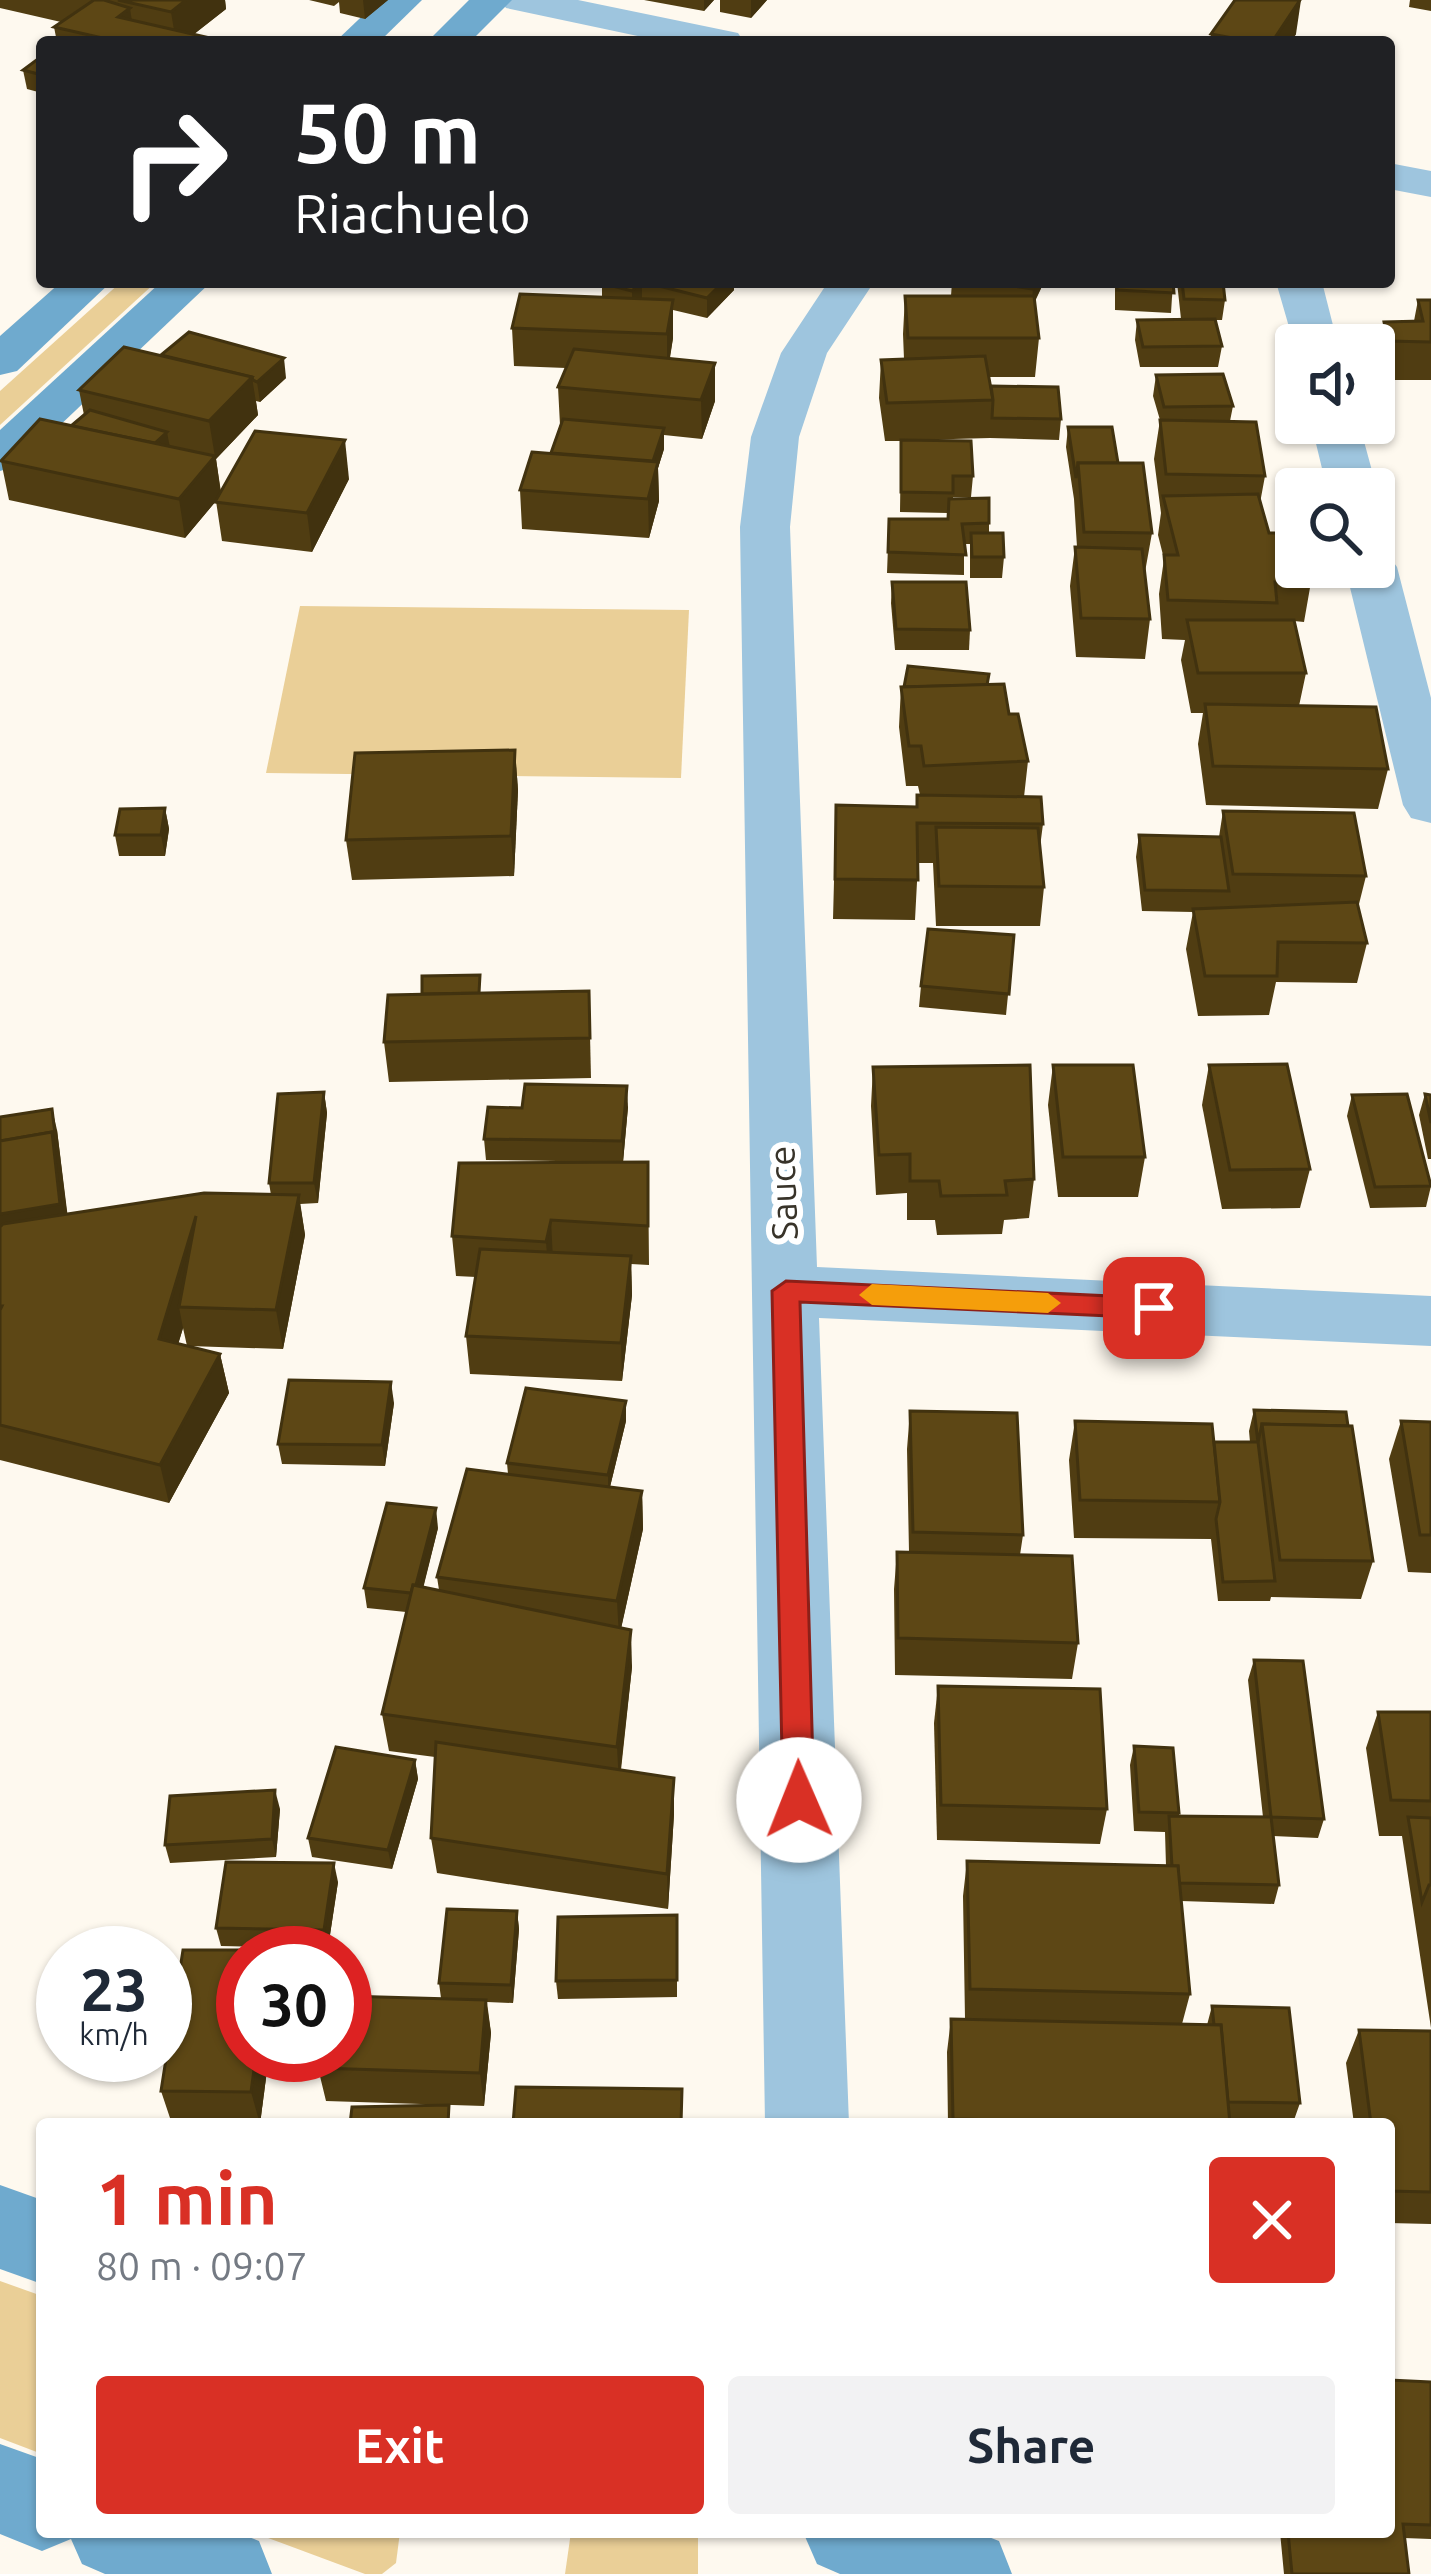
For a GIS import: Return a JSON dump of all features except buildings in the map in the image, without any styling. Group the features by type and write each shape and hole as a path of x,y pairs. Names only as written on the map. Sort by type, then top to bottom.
{"street":[{"path":"363,36 402,0"},
{"path":"453,36 492,0"},
{"path":"520,0 695,36"},
{"path":"1395,177 1431,184"},
{"path":"0,362 81,288"},
{"path":"0,456 182,288"},
{"name":"Sauce","path":"807,2118 765,527 775,437 804,353 847,288"},
{"path":"1301,288 1310,324"},
{"path":"1376,588 1431,805"},
{"path":"786,1291 1431,1321"},
{"path":"0,2227 36,2240"},
{"path":"0,2489 36,2503"},
{"path":"130,2538 226,2574"},
{"path":"866,2538 966,2574"}],"shaded area":[{"path":"114,288 149,288 0,425 0,391"},
{"path":"300,606 689,610 681,778 266,773"},
{"path":"0,2281 36,2294 36,2452 0,2438"},
{"path":"268,2538 399,2538 396,2563 382,2574 365,2574"},
{"path":"570,2538 698,2538 698,2574 565,2574"}],"slow traffic":[{"path":"872,1295 1048,1303"}],"route":[{"path":"799,1800 786,1291 1154,1308"}]}
